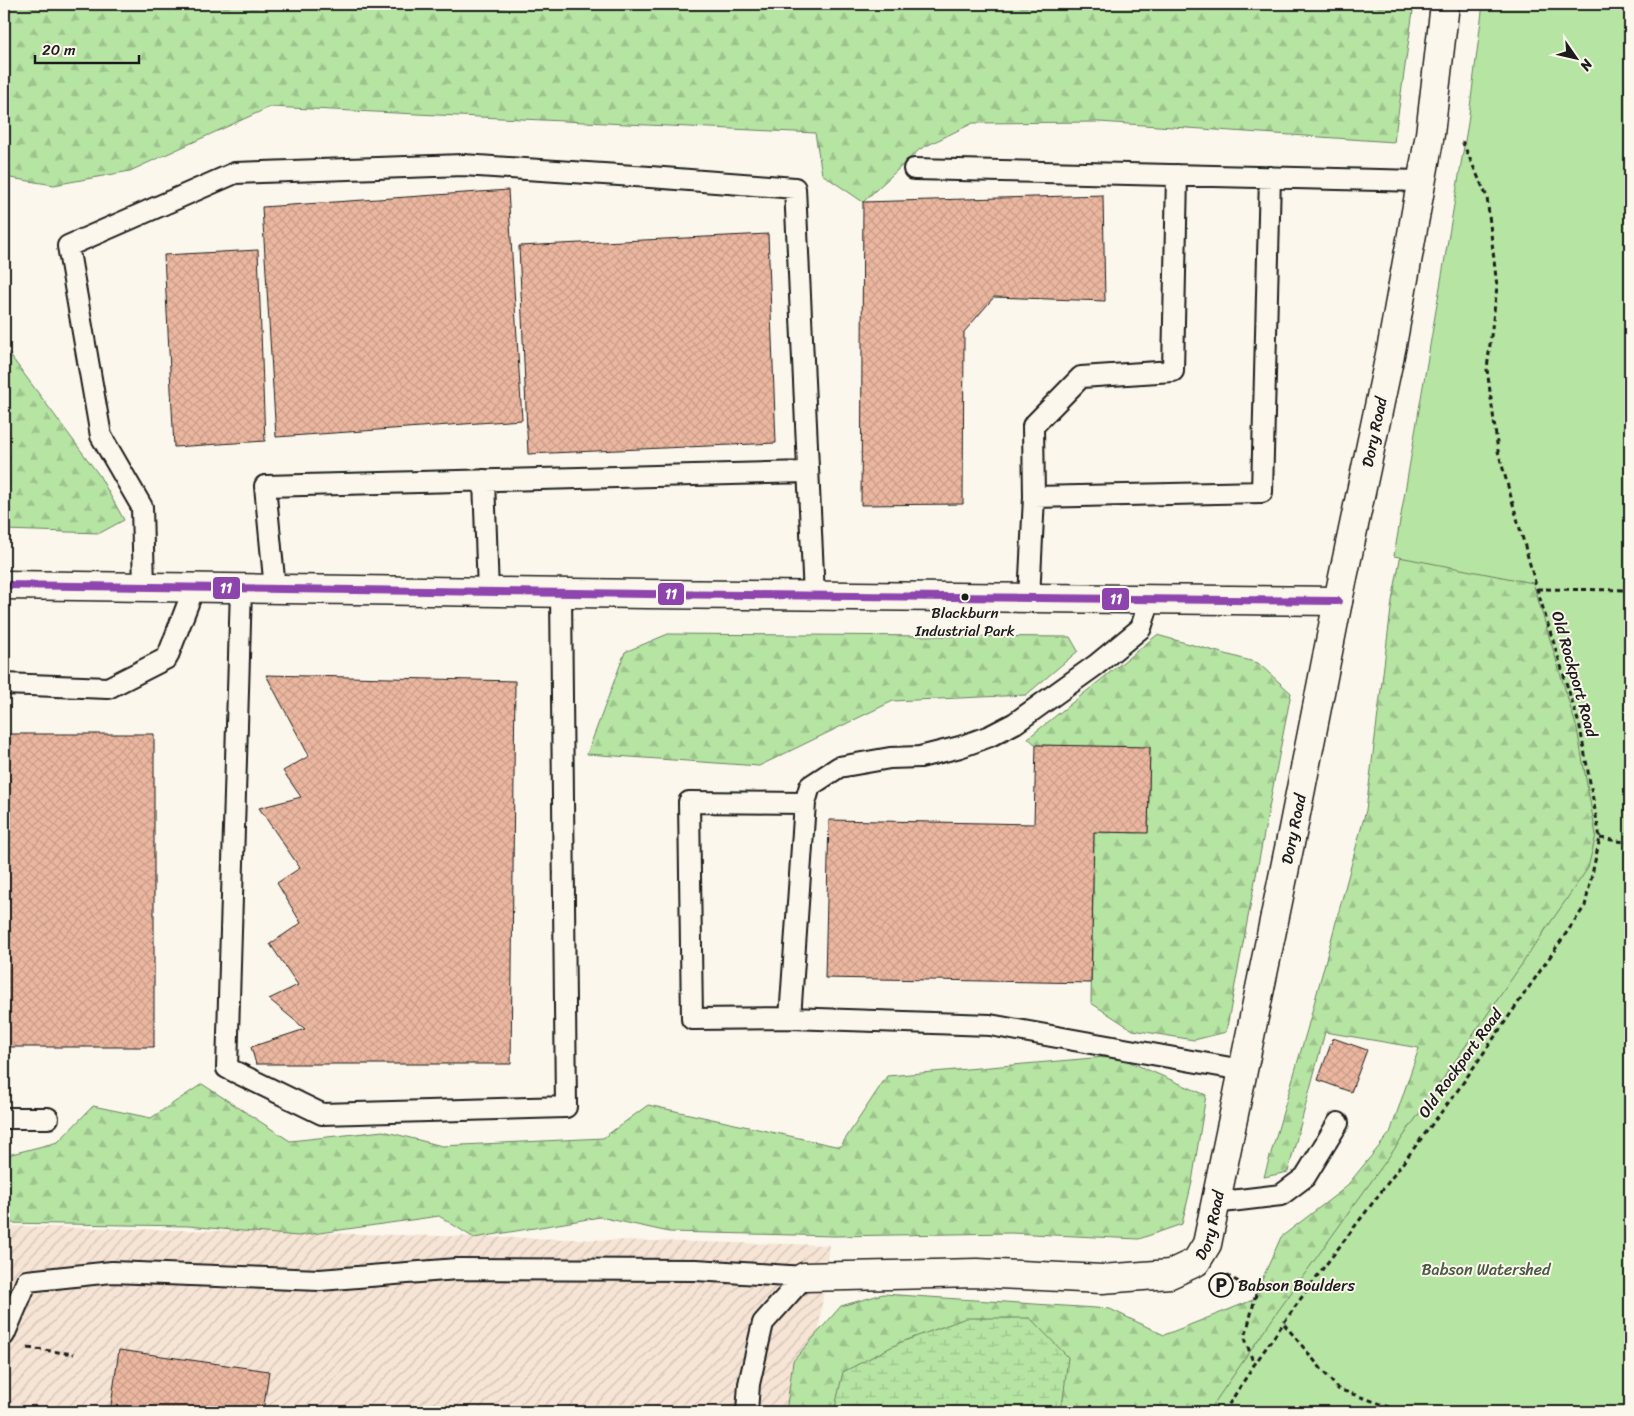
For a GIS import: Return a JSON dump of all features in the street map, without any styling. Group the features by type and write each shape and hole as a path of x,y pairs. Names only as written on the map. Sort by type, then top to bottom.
{"street":[{"name":"Dory Road","path":"804,1277 977,1273 1102,1278 1170,1274 1196,1262 1207,1244 1392,344 1430,134 1445,4"},
{"path":"4,585 814,596 1338,600"}],"lane":[{"path":"144,587 142,507 101,436 68,246 235,173 463,165 795,188 814,596"},
{"path":"914,169 1421,181"},
{"path":"1029,598 1034,497 1033,426 1082,377 1173,370 1177,175"},
{"path":"1034,497 1262,492 1270,177"},
{"path":"275,589 265,486 808,472"},
{"path":"484,480 488,592"},
{"path":"4,684 108,688 167,658 194,588"},
{"path":"241,588 227,1068 322,1114 566,1107 561,593"},
{"path":"790,1018 805,803 810,786 839,767 890,758 920,757 960,747 990,736 1015,723 1096,665 1140,628 1150,599"},
{"path":"805,803 689,802 692,1019 790,1018 990,1025 1242,1070"},
{"path":"4,1118 48,1118"},
{"path":"1214,1203 1281,1194 1305,1177 1338,1122"},
{"path":"4,1335 27,1281 112,1272 320,1280 457,1268 686,1270 804,1277"},
{"path":"746,1412 749,1384 763,1323 804,1277"}],"path":[{"name":"Old Rockport Road","path":"1224,1412 1254,1365 1309,1287 1458,1090 1585,906 1600,838 1580,727 1537,589 1498,452 1487,369 1496,287 1487,197 1462,141 1430,134"},
{"path":"1537,589 1630,590"},
{"path":"1600,838 1630,844"},
{"path":"1196,1262 1236,1279 1256,1294 1245,1338 1254,1365"},
{"path":"1284,1324 1338,1389 1404,1412"},
{"path":"21,1347 74,1354"}],"shaded area":[{"path":"4,1226 829,1245 809,1412 4,1412"}],"green space":[{"path":"4,4 1414,4 1394,142 1099,122 973,123 920,149 863,202 822,174 815,133 270,107 130,171 54,185 4,177"},
{"name":"Babson Watershed","path":"1483,4 1630,4 1630,1412 1208,1412 1396,1147 1588,868 1596,835 1577,729 1533,583 1394,556 1468,123"},
{"name":"Babson Watershed","path":"1630,4 1630,1412 786,1412 793,1361 841,1306 883,1294 1110,1309 1164,1335 1253,1300 1281,1237 1345,1188 1390,1133 1419,1048 1325,1032 1288,1172 1264,1177 1307,1030 1366,810 1392,601 1469,198"},
{"path":"4,347 99,475 124,520 100,533 4,530"},
{"path":"668,634 1070,637 1078,651 1026,695 893,701 759,766 587,754 625,652"},
{"path":"1157,635 1258,663 1291,693 1226,1032 1194,1040 1133,1030 1091,1003 1094,832 1148,832 1150,748 1036,745 1028,738"},
{"path":"1116,1056 1206,1095 1192,1182 1182,1224 1139,1239 1011,1233 835,1236 669,1232 600,1217 474,1238 439,1216 298,1236 188,1226 4,1223 4,1156 58,1142 93,1106 151,1118 202,1084 290,1141 383,1131 442,1146 603,1138 648,1105 840,1147 887,1076"},
{"path":"966,1318 1030,1318 1068,1357 1063,1400 1057,1412 834,1412 843,1372 899,1343"}],"building":[{"path":"508,190 522,420 276,437 262,207"},
{"path":"1103,195 1105,301 994,297 964,332 963,504 861,505 863,202"},
{"path":"768,234 776,443 528,454 519,246"},
{"path":"258,250 265,441 174,447 164,255"},
{"path":"266,675 515,681 511,1064 256,1064 251,1047 305,1029 269,999 298,985 270,944 301,923 277,883 300,868 259,808 301,797 283,771 309,756"},
{"path":"4,734 154,734 154,1047 4,1047"},
{"path":"1036,745 1150,747 1148,833 1094,832 1091,983 825,978 829,820 1034,824"},
{"path":"1333,1038 1367,1050 1351,1092 1318,1080"},
{"path":"119,1350 269,1371 263,1412 110,1412"}],"transit line":[{"name":"11","path":"4,585 1338,601"}],"place":[{"name":"Blackburn Industrial Park","path":"965,597"},
{"name":"Babson Boulders","path":"1221,1285"}]}
